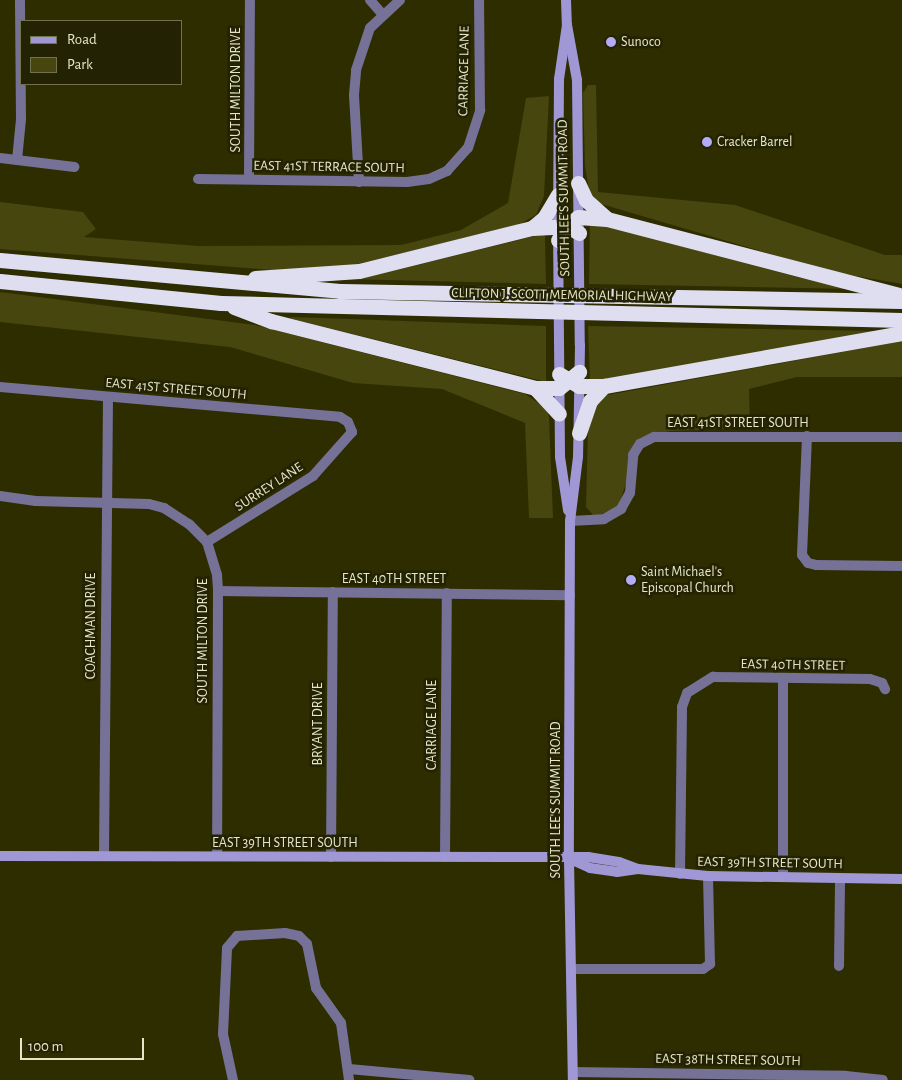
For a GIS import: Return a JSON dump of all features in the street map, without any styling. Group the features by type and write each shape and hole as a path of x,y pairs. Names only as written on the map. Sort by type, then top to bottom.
{"highway":[{"path":"578,183 586,200 607,219 902,296"},
{"path":"532,228 544,218 558,195"},
{"path":"229,284 266,276 359,271 532,228 568,228 607,219"},
{"name":"CLIFTON J. SCOTT MEMORIAL HIGHWAY","path":"0,260 229,284 340,291 902,301"},
{"path":"0,281 221,303 271,321 535,388 569,380 604,386 902,333"},
{"name":"CLIFTON J. SCOTT MEMORIAL HIGHWAY","path":"221,303 902,320"},
{"path":"578,433 590,401 604,386"},
{"path":"535,388 559,414"}],"main road":[{"name":"SOUTH LEE'S SUMMIT ROAD","path":"566,0 567,25 577,80 578,183 559,267 559,345 569,380 578,433 570,521 569,859 573,1076"},
{"name":"SOUTH LEE'S SUMMIT ROAD","path":"567,25 560,79 558,195 579,268 580,345 559,414 560,457 570,521"},
{"name":"EAST 39TH STREET SOUTH","path":"0,856 569,859 588,857 619,862 638,869 708,876 902,878"}],"street":[{"path":"20,0 20,20"},
{"name":"SOUTH MILTON DRIVE","path":"249,180 250,0"},
{"path":"370,0 382,14"},
{"path":"359,182 356,70 365,37 382,14 400,0"},
{"name":"CARRIAGE LANE","path":"454,165 468,148 480,110 479,0"},
{"path":"17,160 21,119 21,85"},
{"path":"0,158 74,167"},
{"name":"EAST 41ST TERRACE SOUTH","path":"198,179 359,182 429,179 454,165"},
{"name":"EAST 41ST STREET SOUTH","path":"0,387 340,417 348,422"},
{"name":"COACHMAN DRIVE","path":"104,856 108,397"},
{"name":"SURREY LANE","path":"207,542 314,476 352,432 348,422"},
{"path":"807,436 801,548 806,559 816,566 902,566"},
{"name":"EAST 41ST STREET SOUTH","path":"570,521 604,518 621,509 630,493 633,456 640,444 654,437 902,437"},
{"name":"SOUTH MILTON DRIVE","path":"0,496 36,501 106,502 164,508 189,524 207,542 217,575 218,592 217,856"},
{"name":"EAST 40TH STREET","path":"218,592 570,595"},
{"name":"BRYANT DRIVE","path":"331,857 333,592"},
{"name":"CARRIAGE LANE","path":"445,857 447,593"},
{"name":"EAST 40TH STREET","path":"680,874 682,707 686,693 698,683 713,677 870,679 882,683 885,689"},
{"path":"783,678 783,877"},
{"path":"571,969 692,971 710,964 708,876"},
{"path":"840,878 840,966"},
{"path":"233,1080 222,1034 227,948 238,936 285,933 299,936 308,944 316,988 341,1023 349,1075 469,1080"},
{"name":"EAST 38TH STREET SOUTH","path":"573,1076 883,1080"}],"green space":[{"path":"588,85 596,85 598,192 735,205 885,255 902,255 902,284 828,271 598,203 589,190 585,166 583,93"},
{"path":"549,96 544,196 536,215 518,225 345,267 272,270 0,249 0,202 83,212 96,229 84,237 198,246 401,245 461,230 508,203 526,98"},
{"path":"590,222 793,276 853,289 589,284"},
{"path":"543,234 545,236 546,284 344,279 397,270"},
{"path":"0,292 255,325 525,394 547,409 549,417 553,518 529,518 525,423 442,389 353,383 230,347 0,322"},
{"path":"289,318 546,326 546,382"},
{"path":"588,326 877,331 590,382"},
{"path":"902,341 902,377 797,377 749,389 750,428 670,431 640,438 619,505 600,515 593,515 586,507 588,425 590,413 602,396"}],"place":[{"name":"Sunoco","path":"611,42"},
{"name":"Cracker Barrel","path":"707,142"},
{"name":"Saint Michael's Episcopal Church","path":"631,580"}]}
